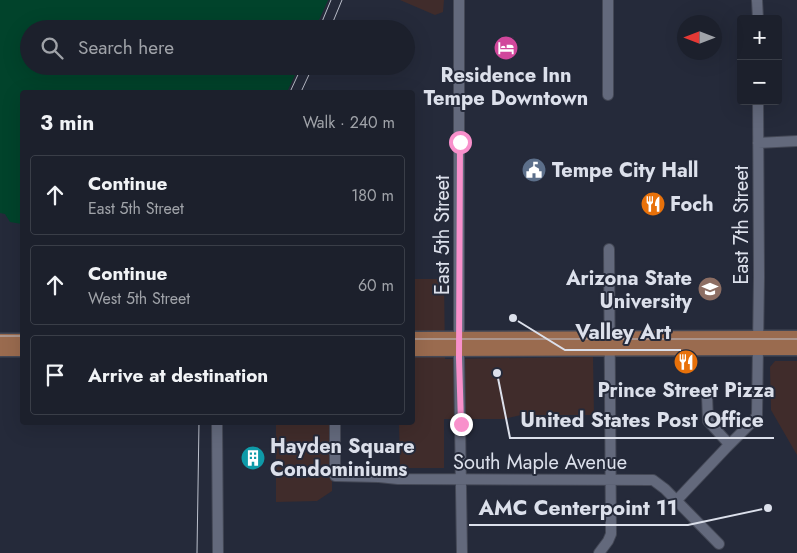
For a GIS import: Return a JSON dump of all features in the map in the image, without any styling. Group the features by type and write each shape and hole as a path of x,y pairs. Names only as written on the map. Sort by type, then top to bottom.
{"main road":[{"path":"415,350 459,344 758,343 797,337"},
{"path":"415,338 459,344"},
{"path":"0,340 20,340"},
{"path":"758,343 797,349"},
{"path":"0,350 20,350"}],"street":[{"name":"East 5th Street","path":"459,0 459,344 462,553"},
{"path":"608,0 608,95"},
{"path":"758,0 758,15"},
{"name":"East 7th Street","path":"676,500 757,415 758,105"},
{"path":"758,143 797,141"},
{"path":"599,553 611,534 609,249"},
{"path":"707,396 708,421 729,444"},
{"path":"217,425 218,553"},
{"name":"South Maple Avenue","path":"335,425 335,476 379,477 398,480 653,480 720,544"}],"shaded area":[{"path":"400,0 444,0 443,12 435,15"},
{"path":"415,279 444,279 445,359 593,357 594,415 521,415 504,419 444,419 444,468 400,468 399,425 415,425"},
{"path":"775,361 797,361 797,455 771,410 770,367"},
{"path":"276,425 332,425 332,491 317,501 276,502"}],"green space":[{"path":"0,0 328,0 319,20 20,20 20,75 295,75 288,90 20,90 20,224 10,222 5,214 0,213"}],"tram line":[{"path":"323,20 331,0"},
{"path":"334,20 342,0"},
{"path":"291,90 298,75"},
{"path":"302,90 309,75"},
{"path":"0,336 20,336"},
{"path":"415,339 797,339"},
{"path":"197,553 199,425"}],"place":[{"name":"Residence Inn Tempe Downtown","path":"506,48"},
{"name":"Tempe City Hall","path":"534,170"},
{"name":"Foch","path":"653,204"},
{"name":"Arizona State University","path":"710,289"},
{"name":"Valley Art","path":"513,318"},
{"name":"Prince Street Pizza","path":"686,362"},
{"name":"United States Post Office","path":"497,373"},
{"name":"Hayden Square Condominiums","path":"253,458"},
{"name":"AMC Centerpoint 11","path":"768,508"}],"route":[{"path":"460,142 459,358 461,424"}]}
